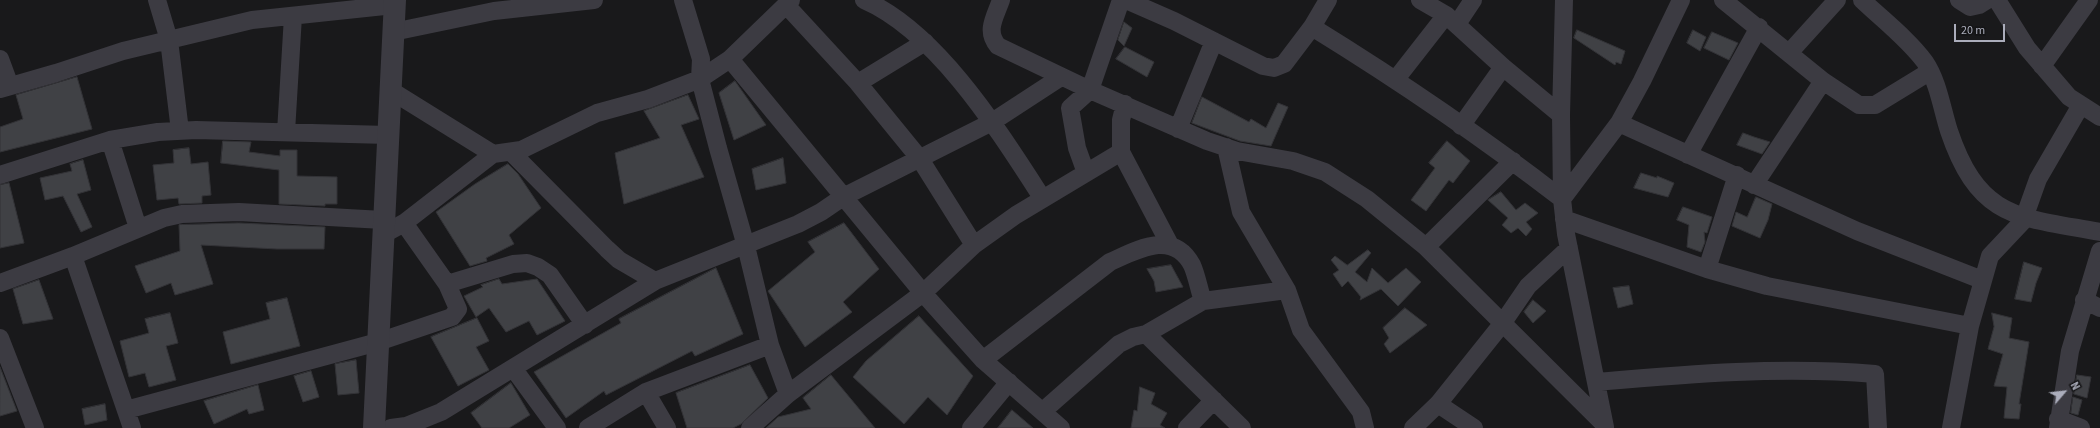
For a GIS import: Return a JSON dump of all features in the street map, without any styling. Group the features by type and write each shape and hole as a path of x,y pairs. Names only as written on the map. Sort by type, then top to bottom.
{"street":[{"path":"157,0 169,40 180,131"},
{"path":"393,32 488,12 594,0"},
{"path":"684,0 701,59 700,79 746,246 770,345 788,394"},
{"path":"1001,0 992,25 992,39 998,46 1090,90 1125,104 1178,129 1226,147 1293,161 1325,172 1367,198 1426,247 1605,426"},
{"path":"1086,173 1077,148 1070,108 1090,90 1120,0"},
{"path":"1126,0 1264,66 1274,68 1284,64 1312,27 1328,0"},
{"path":"1420,0 1451,20 1561,115"},
{"path":"1396,79 1451,20 1473,0"},
{"path":"1564,0 1561,115 1562,199 1569,248 1605,426"},
{"path":"1562,199 1619,123 1642,81 1681,0"},
{"path":"1723,0 1823,81 1859,105 1876,105 1929,72"},
{"path":"1789,53 1837,0"},
{"path":"1862,0 1913,48 1925,63 1966,171 1981,192 1995,204 2024,218 2100,232"},
{"path":"1959,0 1970,7 1979,5 1987,0"},
{"path":"1998,0 2027,48 2069,97 2100,117"},
{"path":"390,226 493,154 511,152 533,145 596,113 648,100 700,79 730,59 788,2 858,83 920,159 974,245"},
{"path":"873,2 896,18 925,42 992,122 1043,199"},
{"path":"2042,66 2084,2"},
{"path":"0,59 5,88 123,51 252,20 394,3 388,135 390,226 378,342 374,428"},
{"path":"286,132 293,16"},
{"path":"1312,27 1396,79 1513,161 1562,199"},
{"path":"1688,155 1759,28"},
{"path":"1178,129 1214,41"},
{"path":"858,83 925,42"},
{"path":"730,59 842,197 923,293 983,360 1061,428"},
{"path":"1461,126 1503,66"},
{"path":"392,428 427,424 441,412 655,281 746,246 816,215 842,197 992,122 1062,77"},
{"path":"1754,185 1823,81"},
{"path":"390,90 493,154"},
{"path":"1125,104 1121,120 1121,152 1170,245"},
{"path":"1951,428 1970,326 1990,256 2024,218 2038,179 2081,105"},
{"path":"1619,123 1688,155 1736,175 1754,185 1900,249 1982,280"},
{"path":"0,175 110,140 158,132 286,132 388,135"},
{"path":"110,140 138,228"},
{"path":"1226,147 1241,212 1287,290 1301,330 1361,412 1365,428"},
{"path":"511,152 619,260 655,281"},
{"path":"760,425 772,407 923,293 974,245 1016,215 1121,152"},
{"path":"1426,247 1513,161"},
{"path":"1707,269 1736,175"},
{"path":"0,282 73,256 164,218 239,212 390,226 447,284 458,309 452,317 378,342 126,410"},
{"path":"1564,219 1707,269 1789,291 1970,326"},
{"path":"983,360 1110,262 1153,246 1170,245 1180,250 1192,265 1203,301"},
{"path":"1413,428 1438,404 1502,324 1528,286 1569,248"},
{"path":"2081,428 2058,424 2070,351 2092,304 2100,251"},
{"path":"73,256 132,428"},
{"path":"447,284 513,264 527,263 538,267 550,275 585,325"},
{"path":"1043,411 1119,344 1133,337 1146,334 1203,301 1287,290"},
{"path":"1146,334 1242,428"},
{"path":"0,338 35,428"},
{"path":"588,428 646,392 770,345"},
{"path":"513,368 557,428"},
{"path":"1596,382 1702,373 1815,371 1875,374 1878,428"},
{"path":"971,428 1009,382"},
{"path":"646,392 667,428"},
{"path":"1187,428 1214,400"},
{"path":"1438,404 1474,428"}],"building":[{"path":"1124,22 1132,28 1124,46 1118,40"},
{"path":"1577,30 1625,51 1621,64 1616,62 1615,65 1574,38"},
{"path":"1693,30 1706,37 1700,51 1687,43"},
{"path":"1712,32 1738,43 1729,60 1704,48"},
{"path":"1125,47 1154,62 1147,77 1116,59"},
{"path":"77,77 92,129 0,152 0,127 23,119 16,95"},
{"path":"735,81 766,125 734,140 719,93"},
{"path":"688,95 699,119 681,125 704,177 624,204 615,153 660,138 644,111"},
{"path":"1202,97 1249,122 1251,119 1266,128 1278,103 1288,107 1271,146 1240,141 1192,123"},
{"path":"1743,133 1770,142 1762,154 1737,145"},
{"path":"223,141 251,142 249,152 280,156 280,150 297,150 297,176 337,177 337,204 325,204 325,206 279,204 279,170 221,163"},
{"path":"1447,141 1470,161 1453,183 1449,180 1426,211 1411,200 1435,168 1429,163"},
{"path":"189,148 191,164 208,162 211,195 202,196 202,203 179,204 178,198 157,200 153,165 174,163 173,150"},
{"path":"783,158 786,183 756,190 752,169"},
{"path":"83,160 91,190 77,194 92,227 81,232 63,196 45,200 40,178 72,171 70,164"},
{"path":"508,164 518,174 541,208 509,235 514,244 486,258 487,261 470,266 436,212 475,184"},
{"path":"1641,173 1657,178 1657,176 1674,183 1668,197 1634,188"},
{"path":"9,183 24,243 0,248 0,185"},
{"path":"1501,192 1516,210 1525,203 1538,213 1526,222 1532,229 1526,236 1518,228 1511,233 1502,225 1508,218 1488,200"},
{"path":"1756,197 1772,204 1768,220 1760,238 1732,226 1736,212 1747,217"},
{"path":"1683,207 1712,217 1707,233 1704,232 1705,242 1701,252 1687,247 1689,225 1677,220"},
{"path":"239,223 325,227 324,249 277,249 201,245 213,284 175,295 171,283 146,293 135,266 180,251 179,225"},
{"path":"844,223 879,269 843,302 852,312 805,347 768,291 815,252 808,242"},
{"path":"1368,250 1371,253 1355,272 1367,282 1372,268 1388,283 1406,268 1421,282 1398,306 1381,289 1360,300 1361,297 1348,281 1342,287 1333,274 1339,270 1331,260 1335,256 1347,265"},
{"path":"2024,262 2042,268 2031,302 2015,299"},
{"path":"1171,265 1183,287 1156,292 1154,281 1147,269"},
{"path":"716,268 743,334 695,356 692,351 606,395 604,391 566,418 534,372 621,323 619,319"},
{"path":"499,279 502,284 537,279 565,321 537,335 529,321 506,332 489,308 476,317 464,296 483,287 481,285"},
{"path":"39,280 53,319 23,324 13,289"},
{"path":"1629,286 1633,304 1618,308 1613,288"},
{"path":"287,298 300,346 231,364 223,332 270,319 266,303"},
{"path":"1533,300 1546,311 1533,323 1524,312"},
{"path":"1405,308 1427,325 1390,353 1384,344 1389,338 1383,328"},
{"path":"170,313 178,343 166,346 176,380 149,387 145,373 129,377 120,341 149,333 145,319"},
{"path":"1992,313 2012,318 2009,338 2029,342 2019,404 2021,404 2019,419 2004,418 2007,387 1994,386 2003,354 1988,349 1994,327"},
{"path":"919,316 973,376 947,415 928,397 904,424 853,377 866,361"},
{"path":"477,318 489,341 476,347 489,370 458,386 431,337"},
{"path":"356,360 359,393 338,395 335,364"},
{"path":"750,365 768,398 741,424 733,428 687,428 676,393"},
{"path":"0,367 17,411 0,416"},
{"path":"311,371 319,397 303,402 294,376"},
{"path":"831,375 875,428 766,428 778,417 811,409 803,398"},
{"path":"2077,375 2091,377 2087,398 2074,394"},
{"path":"511,383 530,415 509,428 482,428 471,413"},
{"path":"258,385 264,410 249,414 247,409 214,424 204,401"},
{"path":"1140,387 1155,393 1151,404 1167,413 1160,425 1165,428 1131,428 1134,410 1137,411"},
{"path":"2073,397 2082,400 2078,415 2071,413"},
{"path":"105,404 107,420 85,425 82,409"},
{"path":"1012,410 1033,428 998,428"}]}
